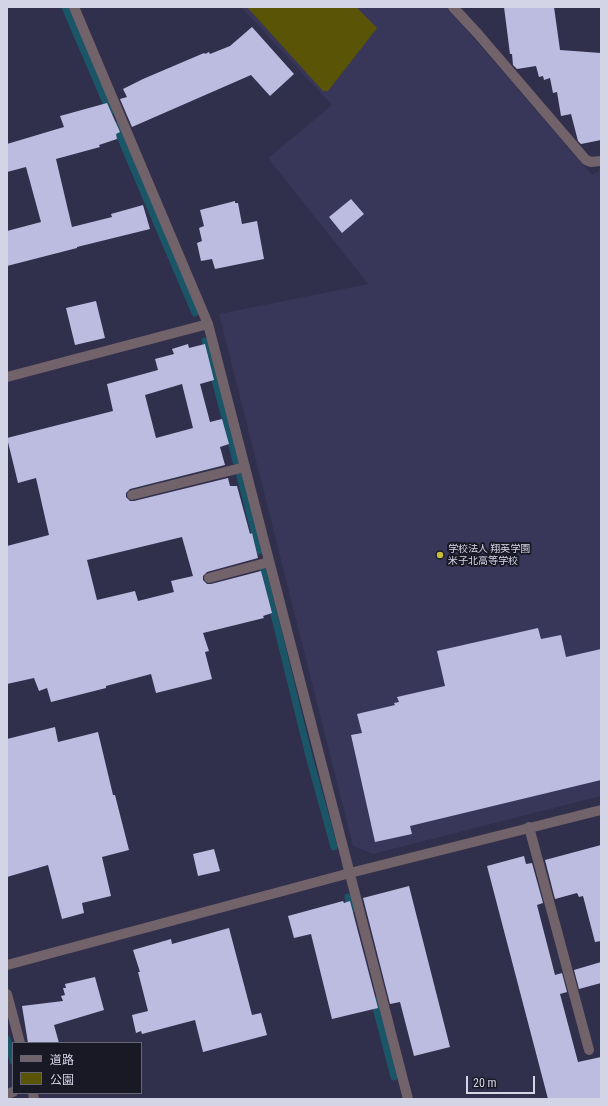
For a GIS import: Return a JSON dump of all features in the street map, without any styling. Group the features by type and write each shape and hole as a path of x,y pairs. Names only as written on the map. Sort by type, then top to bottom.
{"street":[{"path":"74,7 208,324 408,1099"},
{"path":"453,7 586,160 591,162 601,161"},
{"path":"7,377 208,324"},
{"path":"132,495 245,467"},
{"path":"209,578 269,562"},
{"path":"7,965 350,873 601,810"},
{"path":"529,828 589,1050"},
{"path":"7,994 20,1042"}],"shaded area":[{"name":"学校法人 翔英学園 米子北高等学校","path":"241,7 447,7 592,175 601,168 601,796 373,854 353,846 219,314 368,284 268,158 332,105"}],"green space":[{"path":"247,7 356,7 377,28 328,91 323,91"}],"building":[{"path":"504,7 554,7 560,50 601,53 601,140 581,144 578,141 571,114 561,116 557,92 553,93 550,78 544,80 543,76 539,77 536,66 517,69 513,65 512,54 510,54"},
{"path":"252,27 294,74 270,96 251,75 132,127 120,99 127,97 123,89 204,53 209,52 210,54 230,46"},
{"path":"107,103 120,132 116,134 117,139 99,145 100,147 56,159 72,227 112,217 111,214 143,205 150,229 7,266 7,231 41,222 26,167 7,172 7,144 64,127 60,116"},
{"path":"351,199 364,214 342,233 329,217"},
{"path":"235,201 235,203 238,203 242,224 257,221 264,259 215,269 212,259 201,261 197,243 202,241 199,228 204,226 200,210"},
{"path":"96,301 105,338 75,345 66,308"},
{"path":"188,344 189,348 205,344 214,380 200,384 210,422 222,419 229,444 220,447 225,465 130,489 126,493 126,497 130,501 134,501 228,478 230,486 237,486 250,534 252,533 258,558 207,572 203,576 203,580 207,584 211,584 261,571 272,613 263,616 264,618 203,633 209,651 205,652 212,679 156,693 151,674 106,686 106,688 51,702 47,688 39,691 34,678 7,684 7,546 49,535 36,478 18,483 7,438 113,411 107,384 158,370 155,359 174,354 172,349","holes":["182,384 193,428 156,438 145,395","182,537 193,576 171,581 174,592 138,601 135,591 97,600 87,560"]},
{"path":"538,628 541,639 561,635 566,657 601,649 601,780 410,826 412,834 375,842 351,735 362,733 357,714 395,705 394,703 399,702 397,697 445,686 437,651"},
{"path":"55,727 58,742 98,732 113,795 115,795 129,850 102,857 111,896 82,903 84,913 62,919 48,865 7,877 7,739"},
{"path":"601,845 601,941 595,942 583,896 579,897 577,893 555,899 545,860"},
{"path":"214,849 220,871 198,876 193,854"},
{"path":"524,856 526,864 532,863 543,903 537,905 555,975 562,973 567,992 560,994 578,1062 601,1057 601,1099 548,1099 487,866"},
{"path":"409,886 450,1047 414,1056 400,1002 390,1004 363,898"},
{"path":"343,901 344,903 350,901 378,1008 332,1019 311,934 294,938 288,916"},
{"path":"229,928 252,1015 261,1013 267,1035 203,1052 195,1020 142,1034 141,1031 136,1033 132,1015 148,1011 138,972 140,972 133,950 171,939 172,944"},
{"path":"601,962 601,983 579,989 574,970"},
{"path":"95,977 104,1010 54,1025 59,1042 28,1042 22,1006 63,1001 61,996 65,995 63,988 66,988 65,984"}],"waterway":[{"path":"65,7 110,112"},
{"path":"115,125 195,313"},
{"path":"205,341 236,461"},
{"path":"240,476 259,551"},
{"path":"263,570 309,756 334,847"},
{"path":"348,897 351,910"},
{"path":"374,1000 394,1077"},
{"path":"7,1039 12,1057"}],"place":[{"name":"学校法人 翔英学園 米子北高等学校","path":"440,555"}]}
